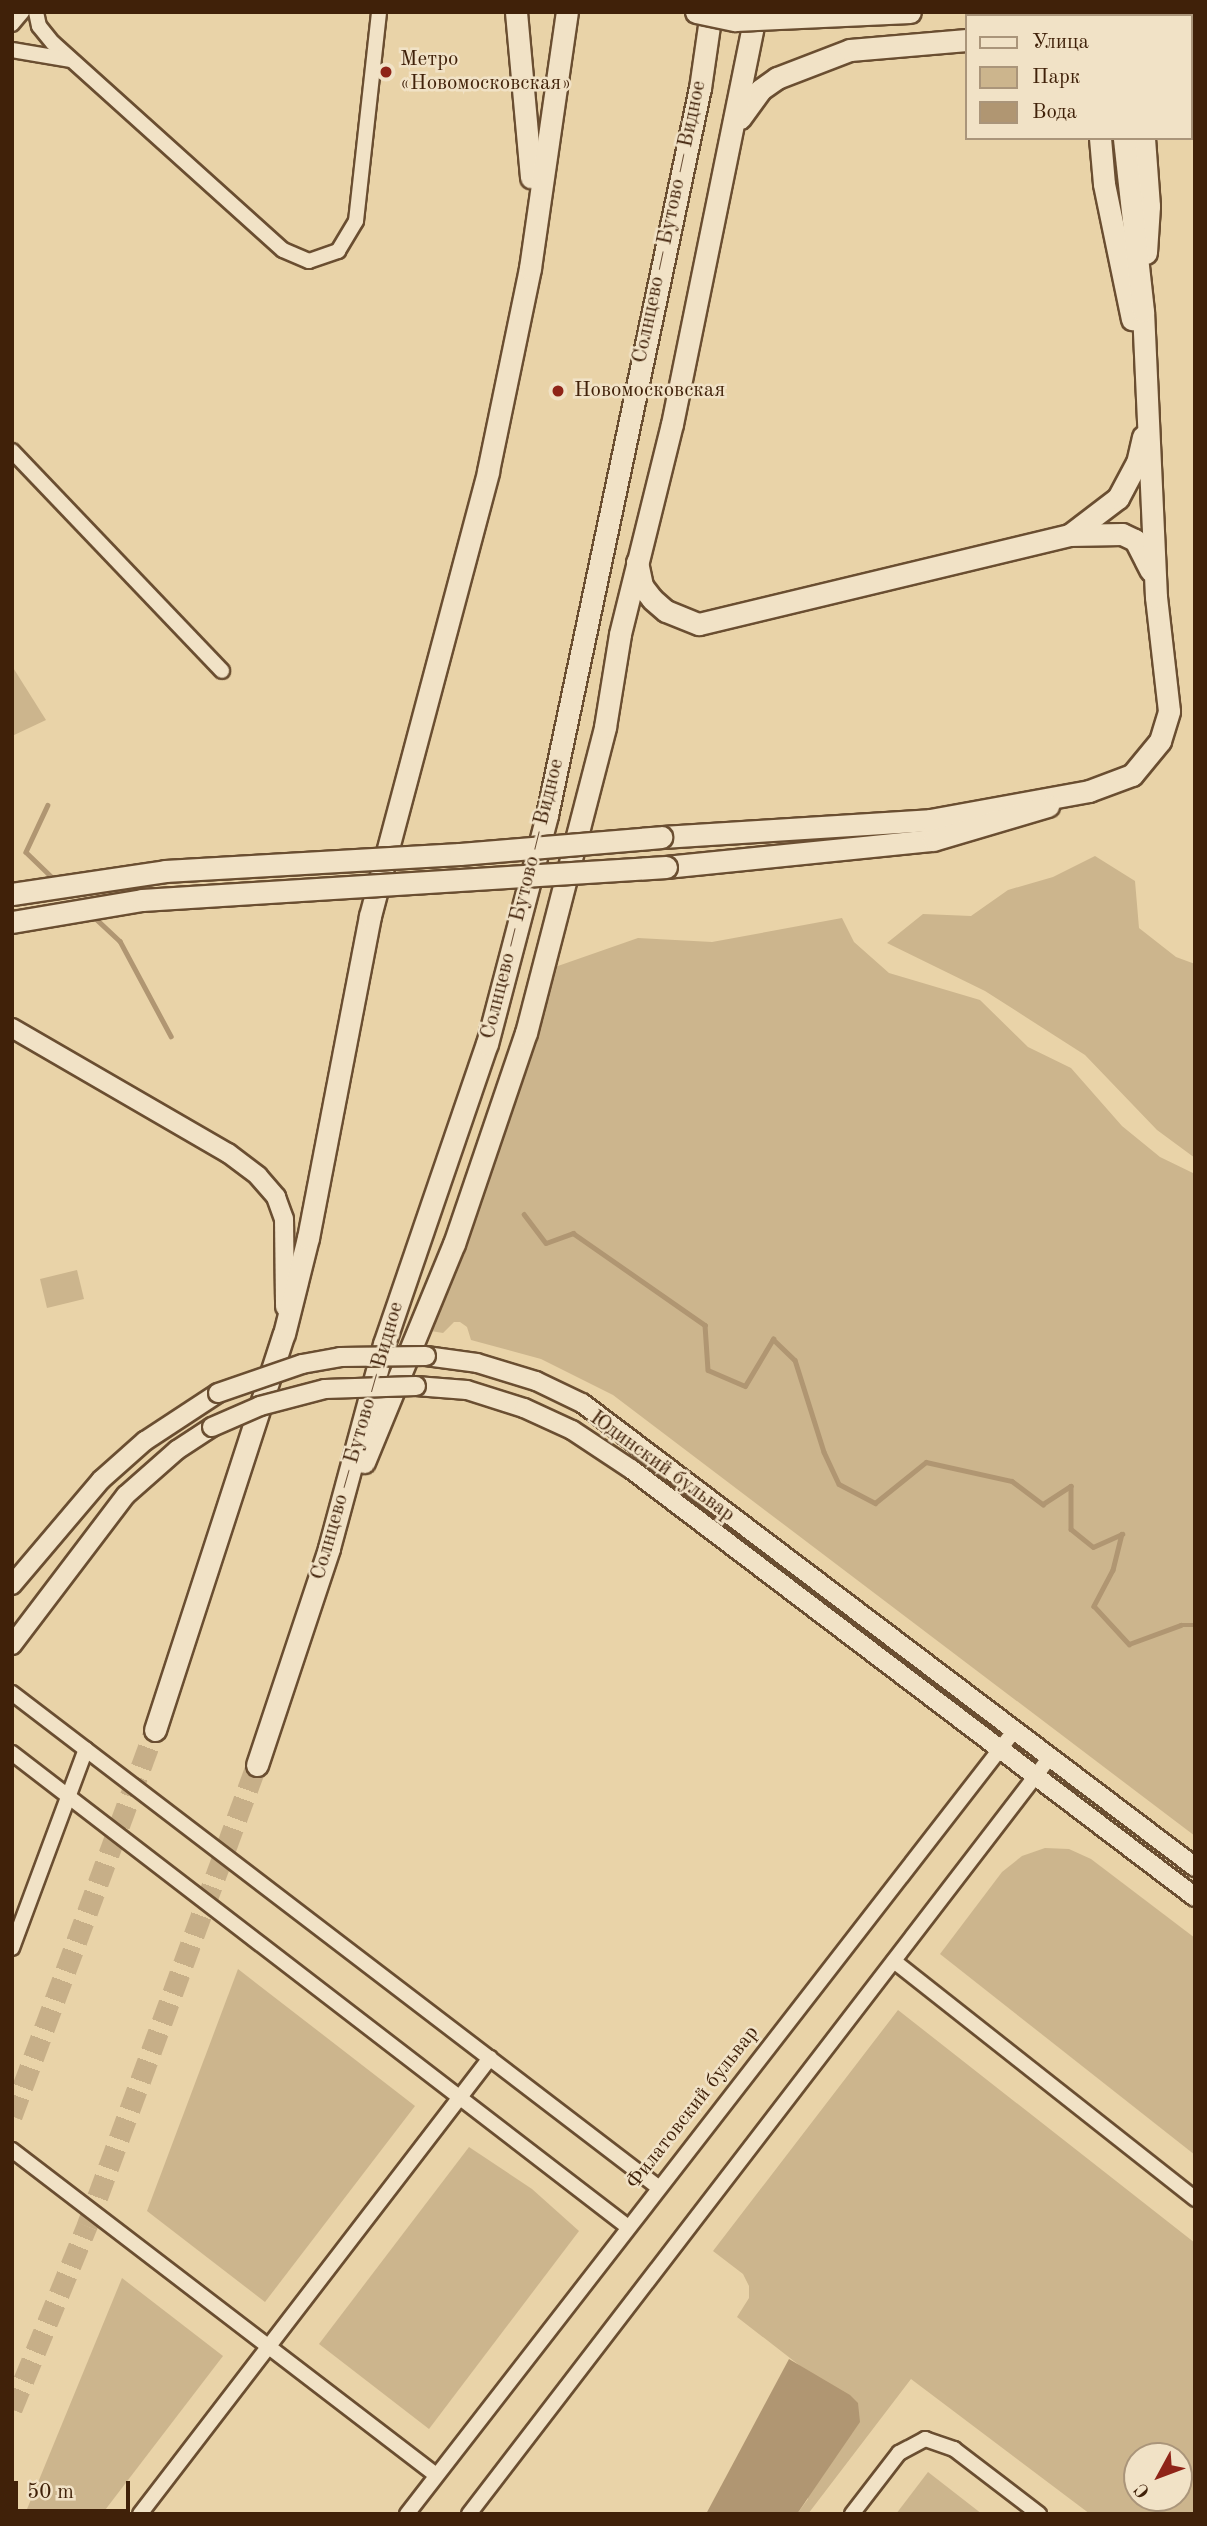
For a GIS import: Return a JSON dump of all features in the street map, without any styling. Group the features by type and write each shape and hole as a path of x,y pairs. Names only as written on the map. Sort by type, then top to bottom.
{"main road":[{"path":"516,12 532,149 530,268"},
{"path":"155,1730 284,1334 329,1144 370,916 488,471 530,268 567,12"},
{"path":"696,12 736,20 910,12"},
{"name":"Солнцево — Бутово — Видное","path":"257,1765 329,1549 384,1344 487,1044 547,815 700,88 711,12"},
{"path":"329,1549 454,1244 526,1033 605,727 636,559 672,424 756,12"},
{"path":"734,130 760,90 777,78 850,50 965,40"},
{"path":"1100,140 1104,184 1148,385"},
{"path":"12,922 142,900 666,867 933,840 1132,775 1160,741 1169,711 1155,585 1150,411 1143,311 1124,140"},
{"path":"1143,311 1149,206 1144,140"},
{"path":"1069,535 1118,498 1129,482 1150,411"},
{"path":"636,559 642,586 652,599 666,611 699,624 1069,535 1122,534 1135,540 1155,585"},
{"path":"12,894 165,871 460,855 662,837 901,823 1089,791"}],"street":[{"path":"12,24 22,12"},
{"path":"36,12 39,26 72,60 283,250 304,260 321,260 342,247 356,221 379,12"},
{"path":"12,50 72,60"},
{"path":"12,451 222,671"},
{"path":"12,1028 228,1153 258,1176 276,1197 284,1219 284,1334"},
{"name":"Юдинский бульвар","path":"12,1585 101,1480 145,1441 218,1393 302,1364 340,1357 426,1356 477,1363 536,1381 582,1403 1195,1867"},
{"name":"Юдинский бульвар","path":"12,1645 126,1495 177,1450 212,1427 260,1406 325,1389 416,1385 467,1390 524,1408 572,1430 631,1469 1195,1897"},
{"path":"12,1693 658,2187"},
{"name":"Филатовский бульвар","path":"407,2514 1015,1730"},
{"path":"12,1948 86,1749"},
{"path":"12,1753 628,2227"},
{"path":"489,2514 473,2509 1050,1757"},
{"path":"894,1961 1195,2199"},
{"path":"140,2514 490,2058"},
{"path":"12,2150 436,2475"},
{"path":"852,2514 899,2453 925,2439 954,2449 1040,2514"}],"green space":[{"path":"12,666 46,720 12,736"},
{"path":"1095,856 1135,881 1139,928 1176,957 1195,964 1195,1158 1157,1130 1085,1055 985,991 887,943 923,914 971,916 1008,890 1053,877"},
{"path":"842,918 854,942 889,973 980,1000 1028,1047 1071,1068 1122,1126 1160,1157 1195,1174 1195,1836 613,1395 541,1359 471,1340 467,1327 460,1322 454,1322 443,1333 425,1330 520,1077 555,967 638,938 712,942"},
{"path":"77,1270 84,1299 47,1308 40,1279"},
{"path":"1045,1848 1069,1849 1091,1859 1195,1938 1195,2155 940,1954 1002,1872 1022,1856"},
{"path":"238,1969 415,2106 265,2302 147,2211"},
{"path":"898,2010 1195,2243 1195,2514 1090,2514 911,2379 808,2514 797,2514 808,2499 808,2372 737,2317 749,2298 749,2286 743,2274 713,2251"},
{"path":"469,2147 532,2189 579,2231 429,2429 319,2344"},
{"path":"122,2278 223,2356 102,2514 25,2514"},
{"path":"928,2472 982,2514 896,2514"}],"water":[{"path":"789,2359 850,2395 858,2403 860,2422 797,2514 706,2514"}],"waterway":[{"path":"48,805 26,852 56,881"},
{"path":"93,916 120,941 171,1036"},
{"path":"524,1214 546,1243 573,1233 705,1325 708,1370 745,1386 773,1339 795,1360 824,1452 839,1484 875,1503 926,1462 1012,1481 1043,1504 1071,1486 1071,1529 1093,1547 1122,1534 1113,1570 1094,1606 1129,1644 1181,1625 1195,1625"}],"tunnel":[{"path":"12,2116 155,1730"},
{"path":"12,2409 87,2226 257,1765"}],"place":[{"name":"Метро «Новомосковская»","path":"386,72"},
{"name":"Новомосковская","path":"558,391"}]}
